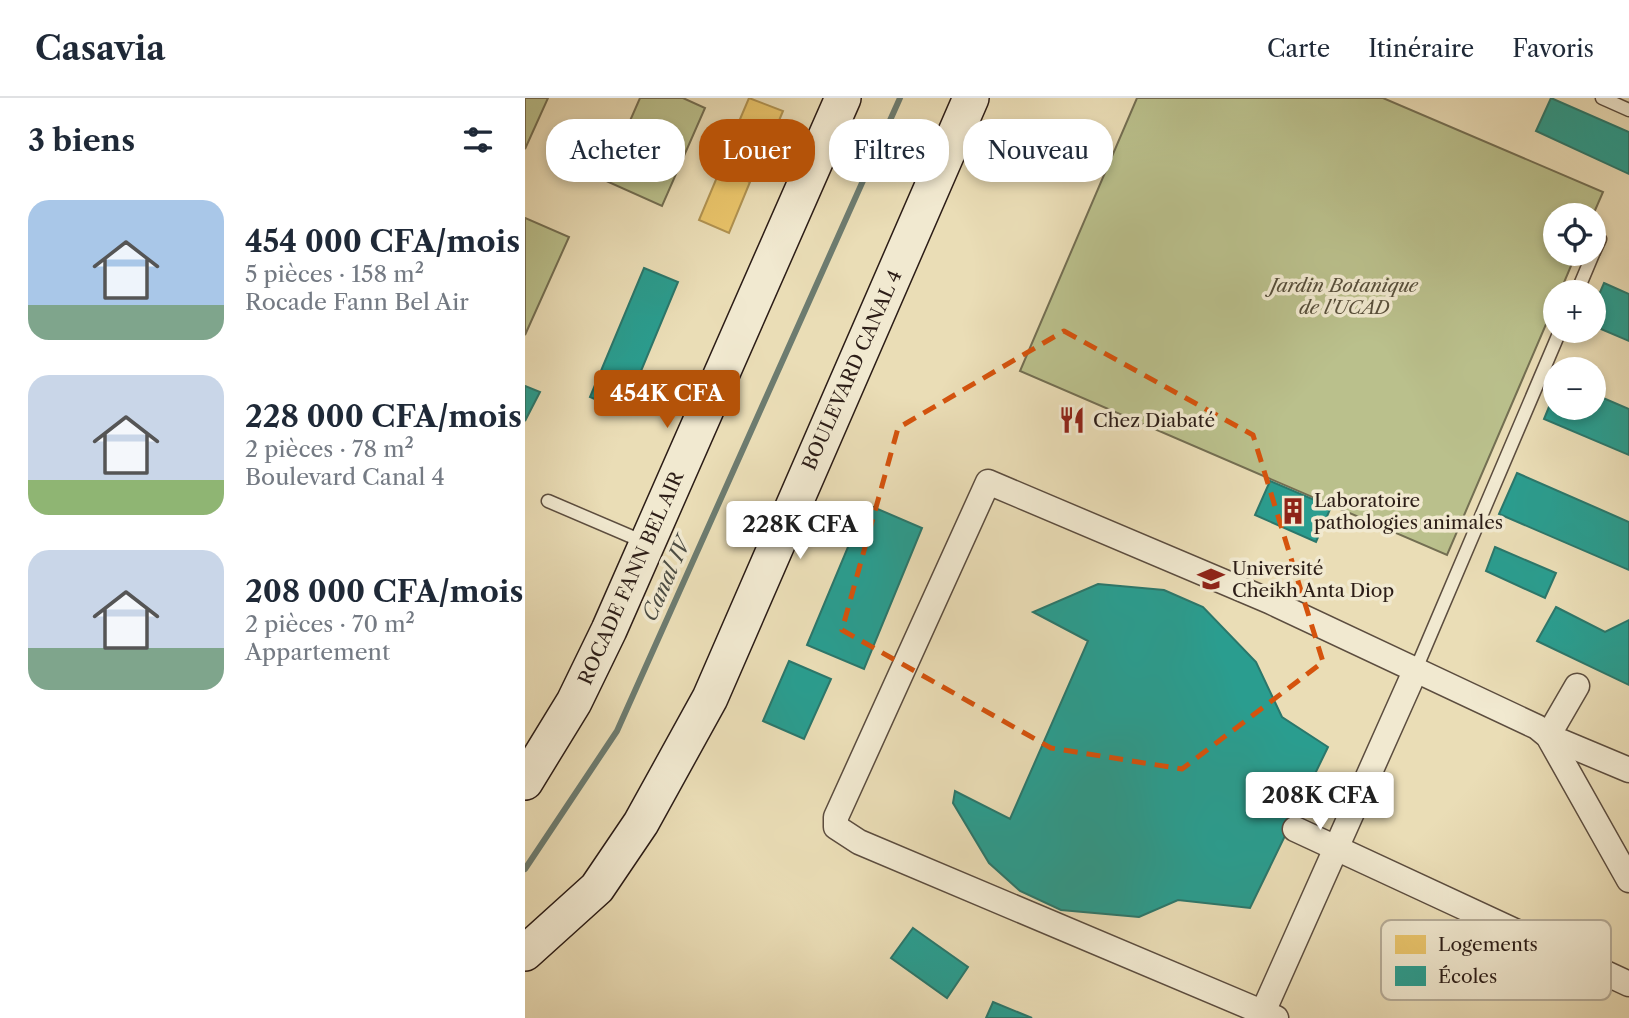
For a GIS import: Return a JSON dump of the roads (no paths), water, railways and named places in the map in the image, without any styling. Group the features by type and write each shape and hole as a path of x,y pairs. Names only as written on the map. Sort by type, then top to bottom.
{"main road":[{"name":"ROCADE FANN BEL AIR","path":"525,782 574,702 647,544 843,98"},
{"name":"BOULEVARD CANAL 4","path":"525,953 597,888 641,823 710,698 971,98"}],"street":[{"path":"1416,669 1338,847 1269,1015 859,842 836,827 836,817 988,482 1269,601 1416,669 1518,717 1548,736 1629,770"},
{"path":"1548,736 1577,686"},
{"path":"1548,736 1629,880"},
{"path":"1295,830 1338,847 1493,920"},
{"path":"1611,976 1629,984"}],"lane":[{"path":"1602,98 1629,110"},
{"path":"1416,669 1555,343"},
{"path":"548,501 647,544"}],"waterway":[{"name":"Canal IV","path":"525,869 617,731 900,98"}],"place":[{"name":"Chez Diabaté","path":"1072,420"},
{"name":"Laboratoire pathologies animales","path":"1293,511"},
{"name":"Université Cheikh Anta Diop","path":"1211,579"}],"park label":[{"name":"Jardin Botanique de l'UCAD","path":"1344,296"}]}
